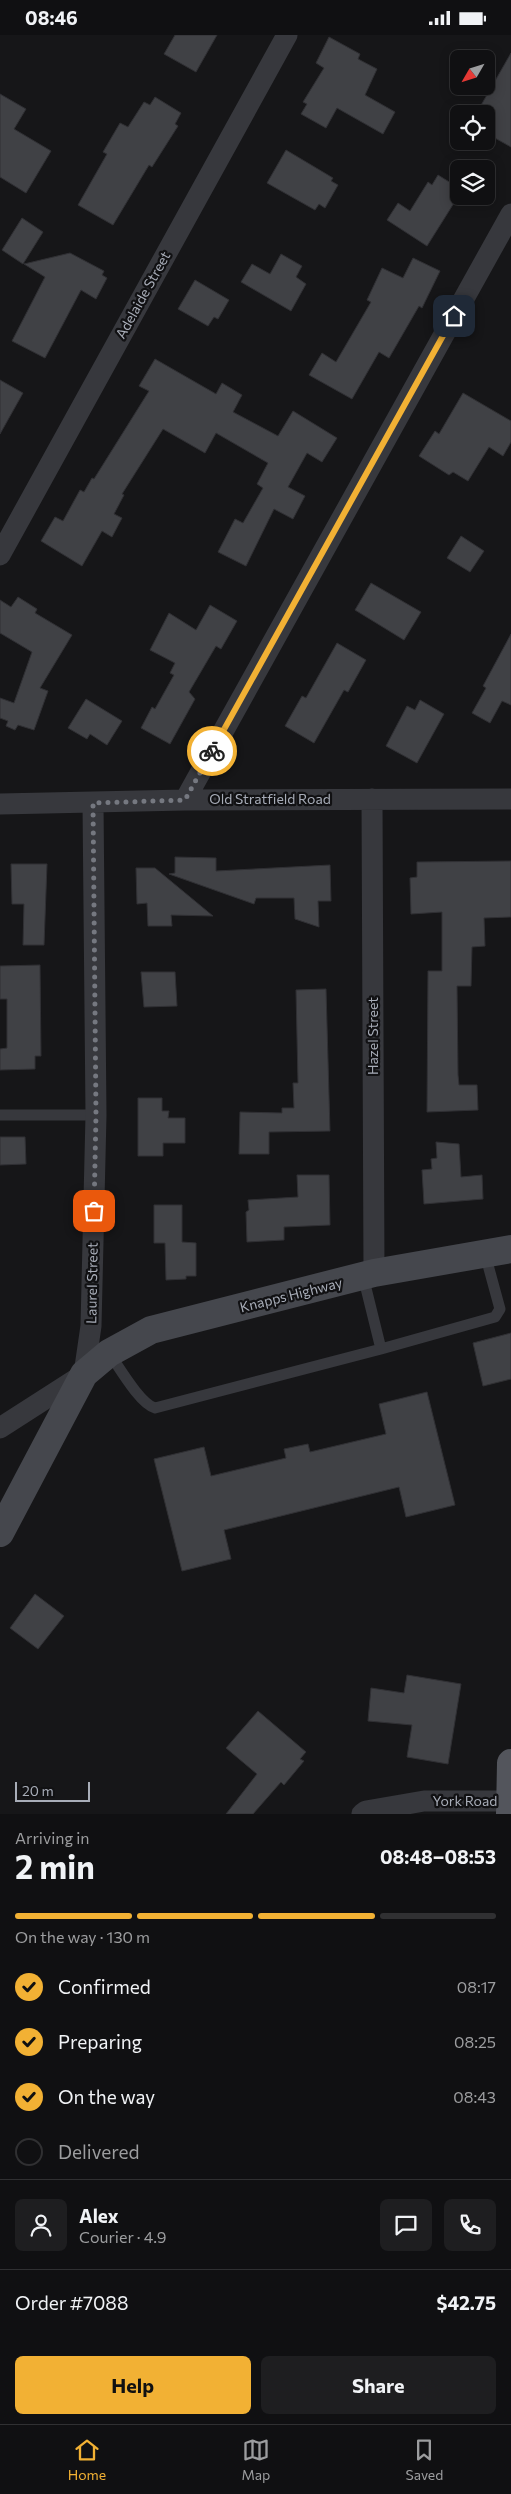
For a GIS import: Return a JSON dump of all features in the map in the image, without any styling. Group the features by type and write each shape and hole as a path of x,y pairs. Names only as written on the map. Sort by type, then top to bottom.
{"main road":[{"path":"510,1808 511,1763"}],"street":[{"name":"Adelaide Street","path":"0,555 287,35"},
{"path":"185,800 511,214"},
{"name":"Hazel Street","path":"368,1275 372,799"},
{"name":"Old Stratfield Road","path":"0,804 185,800 511,799"},
{"name":"Laurel Street","path":"84,1374 91,1326 96,1115 93,803"},
{"name":"Knapps Highway","path":"0,1428 84,1374 109,1353 151,1330 368,1275 498,1252"},
{"name":"Knapps Highway","path":"1,1528 84,1374"},
{"name":"York Road","path":"362,1814 366,1811 424,1801 510,1808"}],"lane":[{"path":"0,1115 96,1115"},
{"path":"109,1353 143,1399 155,1407 381,1349 495,1317 500,1309 498,1252"},
{"path":"368,1275 381,1349"}],"building":[{"path":"175,35 217,35 196,72 164,54"},
{"path":"329,37 360,54 358,59 377,69 365,95 395,112 383,134 337,108 326,128 301,114 307,104 303,102 324,68 316,63"},
{"path":"511,53 511,147 495,138 495,105 481,105 487,95 495,95 495,81"},
{"path":"0,94 26,109 14,129 51,151 26,193 0,177"},
{"path":"155,97 181,113 175,124 178,126 152,167 149,165 113,225 78,205 107,154 103,152 120,123 128,127 144,102 150,105"},
{"path":"286,150 333,178 331,181 338,185 325,208 319,204 315,210 267,183"},
{"path":"438,175 450,182 450,205 453,205 427,246 387,220 398,203 410,211 428,182 432,185"},
{"path":"22,218 43,232 23,264 2,250"},
{"path":"70,253 104,271 102,275 107,278 96,299 81,290 45,358 12,341 45,277 24,264"},
{"path":"281,254 302,266 296,277 306,284 291,311 241,282 252,264 270,274"},
{"path":"413,258 440,271 422,308 419,306 389,358 379,352 352,399 309,375 322,353 336,362 371,302 367,300 382,268 403,278"},
{"path":"195,280 229,300 218,319 214,317 208,326 178,309"},
{"path":"155,359 216,394 222,383 242,395 233,412 278,436 293,411 337,438 322,462 307,453 288,487 305,496 293,519 274,509 246,566 218,552 235,519 243,523 263,488 257,484 268,463 216,433 205,453 163,429 122,494 124,495 114,514 122,518 112,537 102,531 82,566 41,541 55,517 63,521 80,490 84,492 92,478 94,479 149,391 139,386"},
{"path":"0,380 23,393 0,434"},
{"path":"463,393 511,421 511,442 503,456 489,447 468,481 453,472 449,475 419,456 435,431 439,434"},
{"path":"461,536 484,551 470,572 447,558"},
{"path":"371,583 421,612 404,640 355,610"},
{"path":"18,597 37,609 35,613 72,635 40,688 48,691 34,730 18,725 15,730 6,726 8,721 0,718 0,698 14,703 32,652 0,633 0,600 11,607"},
{"path":"210,605 237,621 221,649 216,646 189,692 195,699 170,744 141,728 152,707 155,709 174,675 170,673 175,663 150,650 169,613 196,630"},
{"path":"511,634 511,705 502,701 490,723 472,713 486,688 483,686"},
{"path":"337,643 366,660 348,692 344,690 314,743 285,726 302,696 306,698"},
{"path":"86,699 122,721 107,745 90,734 87,739 68,728"},
{"path":"420,700 444,714 417,763 386,746 407,706 415,710"},
{"path":"175,857 216,858 216,871 330,865 331,901 318,901 319,927 295,919 294,898 256,898 254,904 169,874 175,873"},
{"path":"511,861 511,917 484,918 485,946 472,947 471,986 457,986 459,1085 477,1085 478,1110 427,1112 428,971 442,971 442,912 411,914 410,878 417,877 417,862"},
{"path":"11,864 47,864 44,945 23,945 24,904 12,904"},
{"path":"136,868 155,868 213,916 171,915 172,926 148,926 147,903 137,904"},
{"path":"40,965 41,1056 35,1056 35,1069 0,1070 0,1049 7,1048 7,999 0,999 0,966"},
{"path":"141,972 175,972 177,1006 144,1007"},
{"path":"326,989 330,1131 269,1132 269,1154 239,1154 240,1112 282,1113 282,1108 294,1108 293,1083 298,1083 296,990"},
{"path":"138,1098 162,1098 162,1111 169,1111 168,1118 185,1118 185,1143 163,1143 163,1156 138,1156"},
{"path":"0,1137 25,1137 26,1164 0,1165"},
{"path":"436,1142 459,1144 461,1177 482,1175 483,1199 424,1204 422,1170 432,1169 431,1159 437,1158"},
{"path":"297,1175 329,1175 330,1225 284,1227 284,1240 247,1242 246,1212 249,1210 248,1200 298,1197"},
{"path":"154,1205 182,1205 182,1242 196,1243 196,1276 186,1276 186,1279 166,1280 165,1243 154,1243"},
{"path":"511,1333 511,1379 483,1386 473,1343"},
{"path":"427,1392 455,1505 406,1517 399,1487 224,1530 231,1559 182,1571 154,1459 204,1447 211,1476 286,1458 284,1449 308,1444 310,1452 386,1434 379,1404"},
{"path":"35,1594 64,1616 38,1649 10,1628"},
{"path":"407,1675 461,1684 448,1764 407,1757 412,1725 368,1721 371,1688 404,1693"},
{"path":"258,1711 306,1752 300,1759 304,1761 284,1785 281,1782 253,1814 226,1814 257,1774 226,1748"}],"way so far":[{"path":"94,1211 96,1115 93,803 185,800 212,751"}],"route":[{"path":"212,751 454,316"}]}
